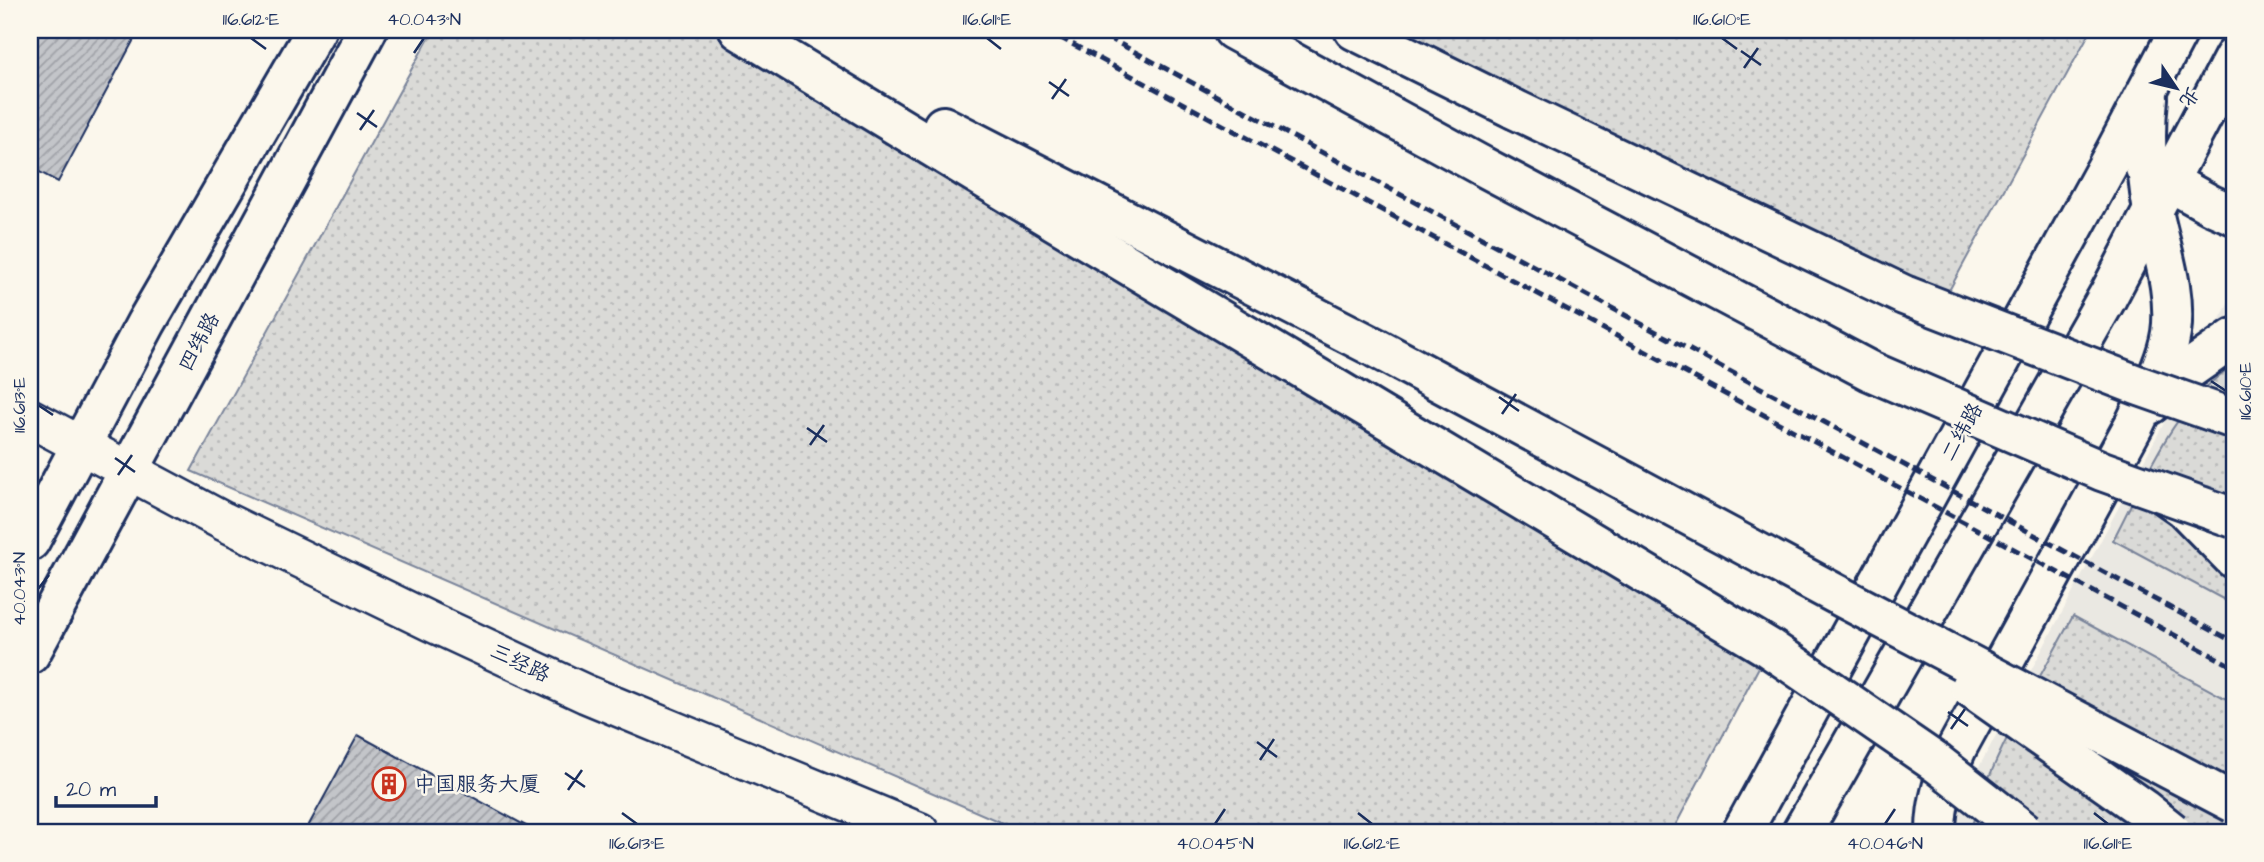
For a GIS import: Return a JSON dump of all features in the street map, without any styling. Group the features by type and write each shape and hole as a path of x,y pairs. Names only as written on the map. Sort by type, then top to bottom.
{"main road":[{"path":"30,541 146,323 316,30"},
{"name":"四纬路","path":"30,654 367,30"},
{"path":"739,30 1769,649 1938,764 2025,832"},
{"path":"758,30 1376,348 2234,803"},
{"path":"1233,30 1482,166 1870,371 2052,450 2234,518"},
{"path":"1354,30 1904,295 2137,385 2234,419"},
{"name":"二纬路","path":"1802,832 2108,296 2146,177 2149,89 2179,30"},
{"name":"二纬路","path":"1742,832 2146,177 2234,57"},
{"path":"2146,177 2234,215"},
{"path":"1936,832 1944,776 1958,746 2135,423 2160,369 2171,333 2172,309 2146,177"},
{"path":"2135,423 2152,402 2181,375 2234,338"},
{"path":"2164,494 2184,508 2234,559"},
{"path":"1849,601 2172,832"}],"street":[{"name":"三经路","path":"30,418 223,521 431,622 586,694 920,832"}],"shaded area":[{"path":"433,30 739,30 1769,648 1672,832 1023,832 191,471"},
{"path":"1354,30 2091,30 1939,309"},
{"path":"2234,293 2234,832 1944,832"},
{"path":"2234,365 2234,605 2113,540 2163,444 2178,421 2213,381"},
{"path":"2073,616 2234,703 2234,832 1970,832 2002,748"}],"building":[{"path":"30,30 139,30 58,182 30,167"},
{"name":"中国服务大厦","path":"358,735 537,832 305,832"}],"railway":[{"path":"1046,30 2234,667"},
{"path":"1094,30 2234,642"}],"place":[{"name":"中国服务大厦","path":"389,784"}]}
